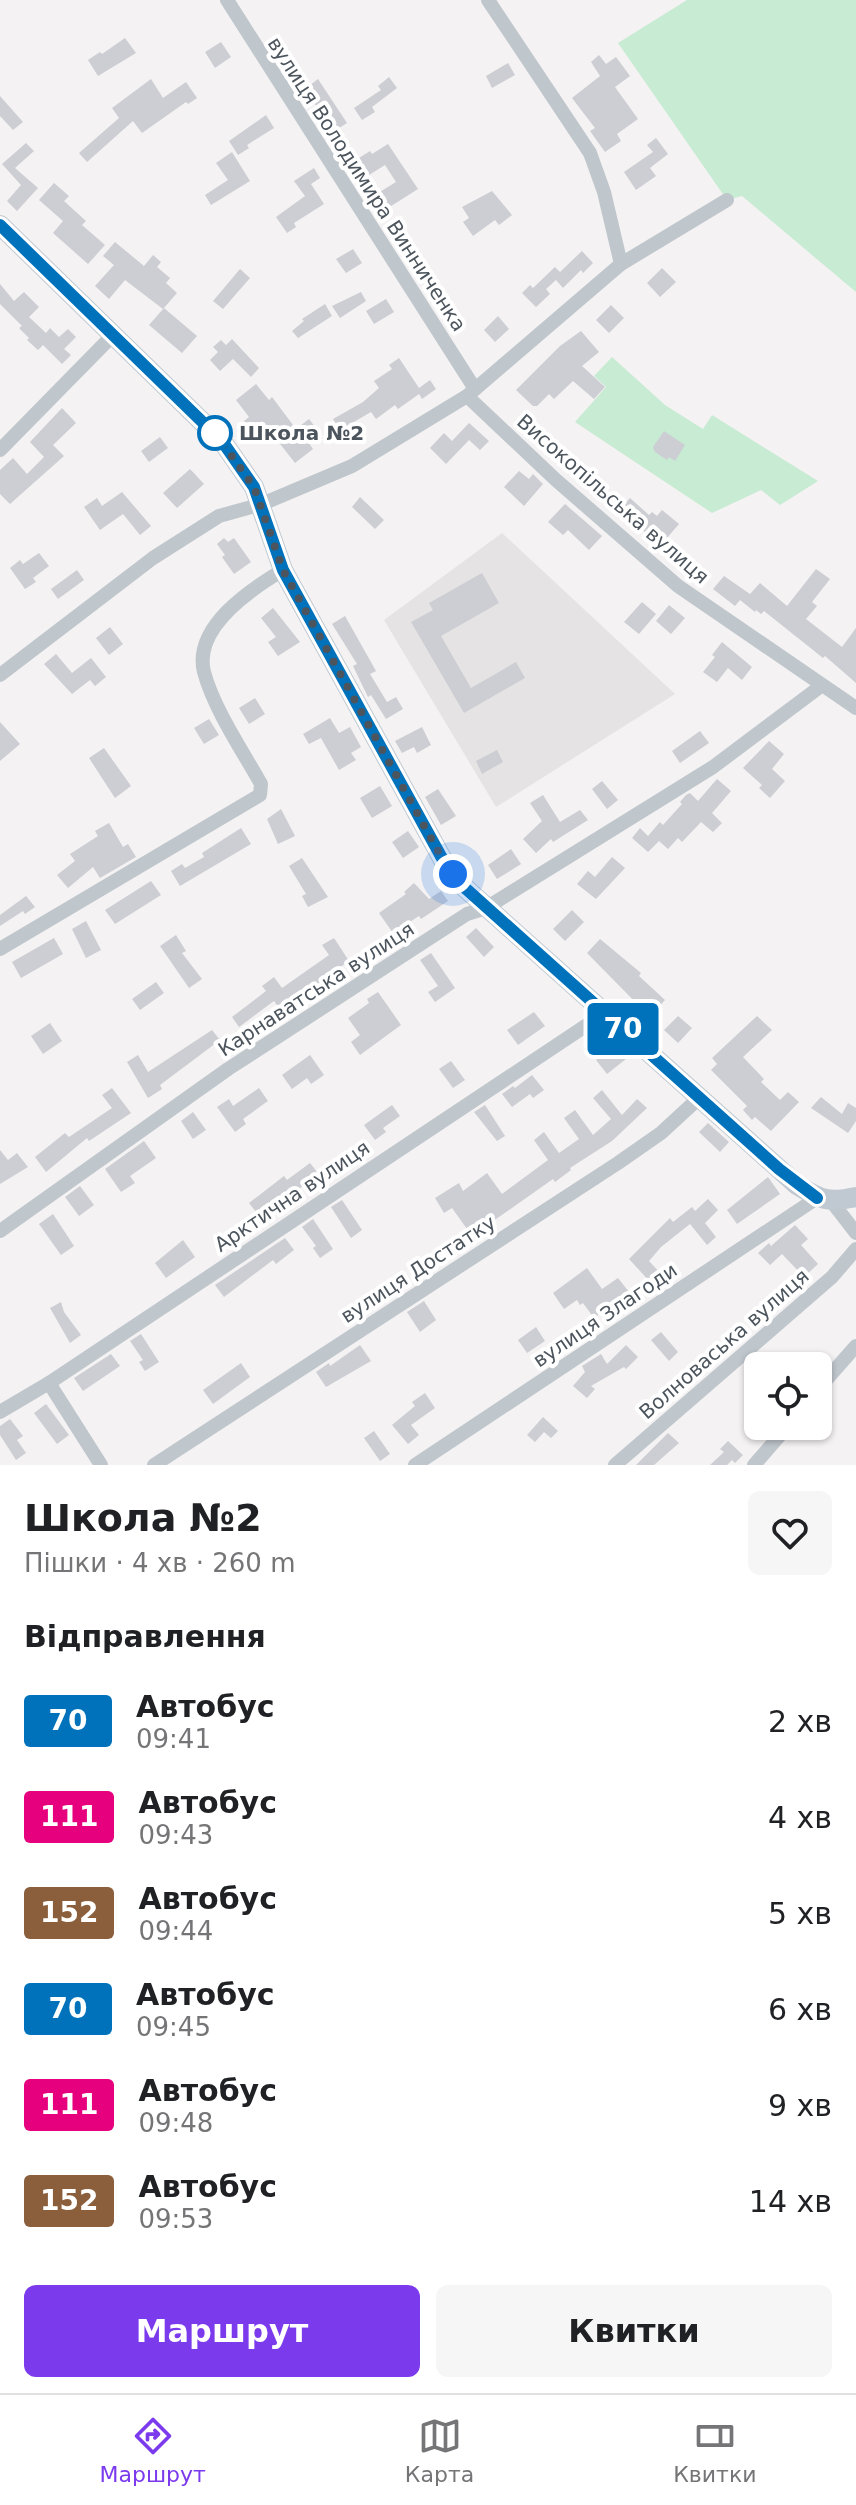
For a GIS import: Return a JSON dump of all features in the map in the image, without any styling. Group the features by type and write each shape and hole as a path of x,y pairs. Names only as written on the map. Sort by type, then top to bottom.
{"street":[{"name":"вулиця Володимира Винниченка","path":"227,0 471,392"},
{"path":"488,0 590,153 604,192 621,264"},
{"path":"0,675 153,558 219,516 262,504 352,466 471,392 621,264 727,200"},
{"path":"0,225 222,441 243,468 262,504 268,531 283,570 443,860 464,887 797,1185 825,1200 856,1233"},
{"path":"0,450 113,335"},
{"name":"Високопільська вулиця","path":"471,392 556,480 678,586 856,708"},
{"path":"0,949 260,795 261,784 222,713 204,670 206,642 229,608 257,585 283,570"},
{"name":"Карнаватська вулиця","path":"0,1231 228,1069 467,914 486,908 713,767 821,686"},
{"name":"Арктична вулиця","path":"0,1412 49,1383 605,1013"},
{"name":"вулиця Достатку","path":"154,1465 618,1163 661,1133 699,1098"},
{"path":"825,1200 856,1197"},
{"name":"вулиця Злагоди","path":"415,1465 825,1200"},
{"name":"Волноваська вулиця","path":"615,1465 832,1277 856,1249"},
{"path":"832,1373 856,1346"},
{"path":"49,1383 101,1465"},
{"path":"754,1465 776,1440"}],"shaded area":[{"path":"502,533 675,694 496,807 384,620"}],"green space":[{"path":"687,0 856,0 856,292 742,196 727,200 618,43"},
{"path":"612,357 665,405 703,429 712,415 818,481 780,505 761,490 712,513 575,422 606,387 594,376"}],"building":[{"path":"125,38 136,53 98,76 88,60"},
{"path":"221,42 231,57 215,68 205,52"},
{"path":"599,55 606,64 616,57 630,76 615,87 638,119 617,134 621,141 605,152 590,131 595,128 572,98 600,76 591,62"},
{"path":"508,63 515,75 492,88 486,76"},
{"path":"389,77 397,88 372,107 375,112 362,120 354,108 381,90 378,86"},
{"path":"151,79 163,98 186,82 197,98 188,104 186,102 142,133 133,121 87,162 79,153 119,118 112,108"},
{"path":"318,79 347,123 333,132 305,89"},
{"path":"0,96 23,122 13,130 0,116"},
{"path":"266,115 274,128 247,145 249,148 238,155 229,141"},
{"path":"656,138 668,154 650,168 656,176 636,190 624,172 653,152 647,145"},
{"path":"26,143 34,151 15,168 38,188 17,211 7,201 21,185 2,164"},
{"path":"388,144 418,189 388,208 378,193 396,182 385,165 369,175 359,158"},
{"path":"232,152 250,181 211,205 205,195 228,180 216,163"},
{"path":"314,168 320,178 311,184 324,204 294,223 296,227 287,233 276,217 305,196 294,181"},
{"path":"54,183 69,196 64,201 86,221 82,225 105,245 88,264 53,233 63,221 39,200"},
{"path":"492,191 512,215 499,225 495,220 473,236 463,222 469,218 462,207"},
{"path":"115,242 144,266 153,255 161,262 157,267 170,278 166,283 177,293 163,309 125,280 109,299 95,286 114,265 103,256"},
{"path":"353,249 362,263 346,273 336,259"},
{"path":"582,251 593,263 563,288 556,280 546,289 550,294 536,307 522,293 530,285 533,288 555,267 560,272"},
{"path":"662,268 676,282 660,297 647,283"},
{"path":"240,269 250,278 223,309 213,301"},
{"path":"0,284 14,301 24,292 39,307 29,317 46,333 50,328 59,337 68,329 76,337 64,349 71,355 62,364 43,345 38,350 27,340 29,338 19,328 22,326 0,304"},
{"path":"361,292 366,301 340,318 332,306"},
{"path":"386,299 394,312 374,324 366,311"},
{"path":"325,304 332,316 298,338 292,331 304,321 302,319"},
{"path":"611,305 624,318 609,333 596,320"},
{"path":"164,308 197,336 182,353 149,325"},
{"path":"498,316 509,329 495,342 484,330"},
{"path":"581,331 599,352 582,366 605,387 594,399 573,381 554,399 549,394 533,406 516,390 560,346"},
{"path":"232,339 259,368 251,377 233,359 220,371 210,360 218,352 213,347 221,340 226,345"},
{"path":"399,358 419,388 430,380 436,389 422,399 419,394 398,409 395,405 376,419 371,412 340,430 333,419 363,402 379,388 374,381 392,369 389,365"},
{"path":"256,384 269,400 272,397 296,429 309,419 319,432 307,440 313,449 295,463 262,421 252,430 244,421 249,417 236,400"},
{"path":"62,408 76,423 53,445 64,456 10,504 0,494 0,470 13,458 27,474 44,457 30,442"},
{"path":"469,423 489,441 480,450 469,440 446,464 430,448 444,433 452,441"},
{"path":"664,431 685,445 675,461 669,457 667,460 653,447"},
{"path":"160,437 168,448 149,462 141,451"},
{"path":"190,469 204,484 177,508 163,493"},
{"path":"519,471 529,479 533,474 543,484 524,506 504,487"},
{"path":"122,492 151,526 140,535 123,514 100,530 84,507 97,498 102,506"},
{"path":"360,497 384,520 375,529 352,507"},
{"path":"630,498 649,515 652,512 657,516 662,510 679,524 660,546 620,509"},
{"path":"565,504 602,536 589,550 568,530 563,535 548,522"},
{"path":"224,538 228,542 234,538 251,562 234,574 217,544"},
{"path":"39,553 49,566 33,578 36,582 25,589 10,568 20,560 23,564"},
{"path":"816,569 830,579 812,602 817,606 806,619 842,647 856,628 856,683 764,611 761,614 755,612 740,600 735,606 713,589 724,576 750,594 760,583 787,606"},
{"path":"77,570 84,580 58,599 51,589"},
{"path":"482,573 499,603 441,636 471,688 516,662 525,678 464,713 411,622 433,610 429,603"},
{"path":"642,602 656,614 639,634 624,622"},
{"path":"669,605 685,618 671,634 656,621"},
{"path":"273,608 300,642 278,656 268,642 276,637 261,618"},
{"path":"345,616 376,671 370,674 387,702 396,697 403,709 386,719 371,695 368,697 353,666 357,664 332,624"},
{"path":"110,627 123,644 109,655 96,638"},
{"path":"722,642 752,667 742,680 728,668 717,682 703,672"},
{"path":"56,654 72,673 91,658 106,677 95,686 90,680 72,694 44,664"},
{"path":"255,698 265,714 249,724 239,708"},
{"path":"330,718 339,733 350,727 361,747 351,753 356,760 339,770 321,738 309,744 303,734"},
{"path":"209,719 219,735 204,744 194,728"},
{"path":"0,722 20,744 0,761"},
{"path":"422,727 431,745 417,753 414,747 402,753 395,741"},
{"path":"700,731 709,743 680,763 672,751"},
{"path":"769,741 784,754 772,769 785,781 770,798 759,788 762,785 743,768"},
{"path":"104,748 131,786 115,798 89,758"},
{"path":"497,750 503,762 482,774 476,761"},
{"path":"717,779 731,791 712,813 722,823 713,832 701,822 682,842 678,838 668,849 659,841 648,852 632,838 640,828 648,836 660,822 663,825 686,795 690,793 698,801"},
{"path":"602,781 618,800 607,809 592,789"},
{"path":"380,786 392,806 372,818 360,798"},
{"path":"438,789 456,816 441,825 425,797"},
{"path":"543,795 560,822 580,810 588,820 553,842 551,839 536,853 523,839 542,821 530,803"},
{"path":"281,809 295,836 278,844 267,819"},
{"path":"109,823 123,847 128,844 136,857 100,878 93,867 68,888 57,875 75,861 70,854 98,836 95,831"},
{"path":"241,828 251,844 180,886 171,871 182,864 185,868 204,857 202,853"},
{"path":"408,831 419,847 403,858 392,842"},
{"path":"511,849 521,864 497,879 488,865"},
{"path":"612,857 625,868 596,899 577,884 588,871 595,877"},
{"path":"302,858 328,897 308,907 302,896 306,894 289,866"},
{"path":"151,881 161,895 115,924 105,910"},
{"path":"414,883 429,899 441,891 448,901 393,933 379,913 406,894 404,892"},
{"path":"26,896 35,907 0,926 0,915"},
{"path":"572,910 584,922 565,941 553,929"},
{"path":"86,921 101,950 86,958 72,929"},
{"path":"476,928 494,947 484,957 466,937"},
{"path":"176,935 186,951 182,953 202,979 189,988 160,946"},
{"path":"54,938 63,954 21,978 12,962"},
{"path":"334,938 349,961 330,974 332,977 282,1012 274,1001 239,1027 232,1017 266,991 262,986 274,977 282,988 329,955 322,945"},
{"path":"600,939 641,973 639,976 665,1000 650,1017 587,953"},
{"path":"431,953 455,988 435,1002 428,992 438,986 420,960"},
{"path":"156,982 164,993 140,1010 132,999"},
{"path":"378,992 401,1025 360,1055 351,1042 360,1035 348,1018 369,1003 367,999"},
{"path":"534,1012 545,1026 518,1045 507,1030"},
{"path":"678,1016 692,1028 678,1043 664,1030"},
{"path":"757,1016 772,1030 743,1057 764,1079 761,1082 780,1100 788,1092 799,1102 771,1131 755,1117 752,1120 743,1110 747,1106 711,1070 717,1064 712,1058"},
{"path":"50,1023 62,1041 43,1054 31,1036"},
{"path":"212,1030 220,1040 160,1085 162,1089 148,1098 127,1062 138,1055 148,1072"},
{"path":"615,1045 626,1059 607,1074 596,1060"},
{"path":"310,1055 324,1075 311,1084 307,1078 292,1089 282,1075"},
{"path":"451,1061 465,1080 453,1088 439,1069"},
{"path":"532,1075 544,1090 533,1098 530,1094 512,1107 502,1094"},
{"path":"112,1088 131,1113 89,1141 87,1138 46,1172 35,1157 65,1133 69,1137 112,1108 102,1095"},
{"path":"259,1088 268,1101 243,1119 246,1124 235,1132 217,1107 229,1099 233,1106"},
{"path":"602,1090 622,1115 637,1099 647,1108 612,1141 472,1236 452,1208 444,1213 435,1198 459,1183 463,1191 487,1173 502,1194 548,1160 534,1140 544,1132 559,1153 579,1139 564,1118 575,1110 593,1135 611,1119 593,1098"},
{"path":"821,1097 842,1114 848,1103 856,1108 856,1121 848,1133 811,1108"},
{"path":"392,1105 400,1116 383,1128 386,1132 375,1140 364,1125"},
{"path":"485,1105 505,1136 497,1141 474,1112"},
{"path":"193,1112 206,1130 193,1139 181,1121"},
{"path":"708,1123 729,1142 720,1152 699,1132"},
{"path":"144,1141 156,1158 130,1176 135,1183 121,1192 105,1169"},
{"path":"0,1150 8,1160 17,1153 28,1167 0,1184"},
{"path":"310,1163 321,1177 260,1217 249,1203 284,1176 287,1180"},
{"path":"768,1177 780,1194 737,1224 727,1210"},
{"path":"80,1186 94,1205 79,1216 65,1197"},
{"path":"708,1199 718,1210 705,1223 716,1237 707,1245 690,1224 649,1261 662,1275 652,1284 629,1259 670,1218 673,1222 692,1207 695,1211"},
{"path":"342,1200 362,1230 351,1238 331,1207"},
{"path":"53,1214 74,1246 61,1255 39,1224"},
{"path":"313,1219 333,1249 320,1258 313,1248 316,1246 302,1227"},
{"path":"795,1225 808,1239 801,1245 818,1264 804,1277 782,1254 770,1265 758,1253"},
{"path":"285,1238 294,1250 276,1264 273,1260 224,1297 215,1285"},
{"path":"183,1240 195,1257 166,1278 155,1263"},
{"path":"587,1268 602,1289 618,1278 633,1297 616,1309 613,1305 594,1318 577,1300 564,1309 553,1293"},
{"path":"424,1301 436,1320 420,1332 407,1312"},
{"path":"61,1302 64,1312 81,1335 70,1343 50,1308"},
{"path":"536,1327 545,1341 527,1353 518,1340"},
{"path":"661,1332 678,1352 669,1361 651,1340"},
{"path":"141,1334 159,1362 145,1371 139,1362 143,1360 130,1341"},
{"path":"360,1345 371,1361 326,1387 316,1372"},
{"path":"626,1345 638,1357 626,1369 624,1367 591,1386 595,1389 587,1398 573,1386 585,1372 582,1366 601,1354 607,1364"},
{"path":"111,1354 120,1366 83,1391 74,1378"},
{"path":"241,1363 250,1377 213,1404 203,1390"},
{"path":"425,1393 435,1408 411,1425 419,1435 408,1444 392,1425 415,1406 412,1402"},
{"path":"46,1404 69,1435 57,1444 34,1413"},
{"path":"543,1417 558,1431 551,1438 544,1432 535,1442 527,1435"},
{"path":"10,1419 23,1436 17,1440 26,1453 16,1460 0,1435 0,1426"},
{"path":"374,1431 390,1454 380,1461 364,1438"},
{"path":"668,1433 679,1443 654,1465 636,1465"},
{"path":"728,1441 743,1455 735,1463 732,1460 727,1465 710,1465 724,1452 720,1449"}],"bus line":[{"name":"70","path":"0,225 204,420 243,468 262,504 268,531 283,570 443,860 464,887 797,1185 817,1198"}],"place":[{"name":"Школа №2","path":"215,433"}],"route":[{"path":"215,433 254,487 283,570 453,874"}]}
